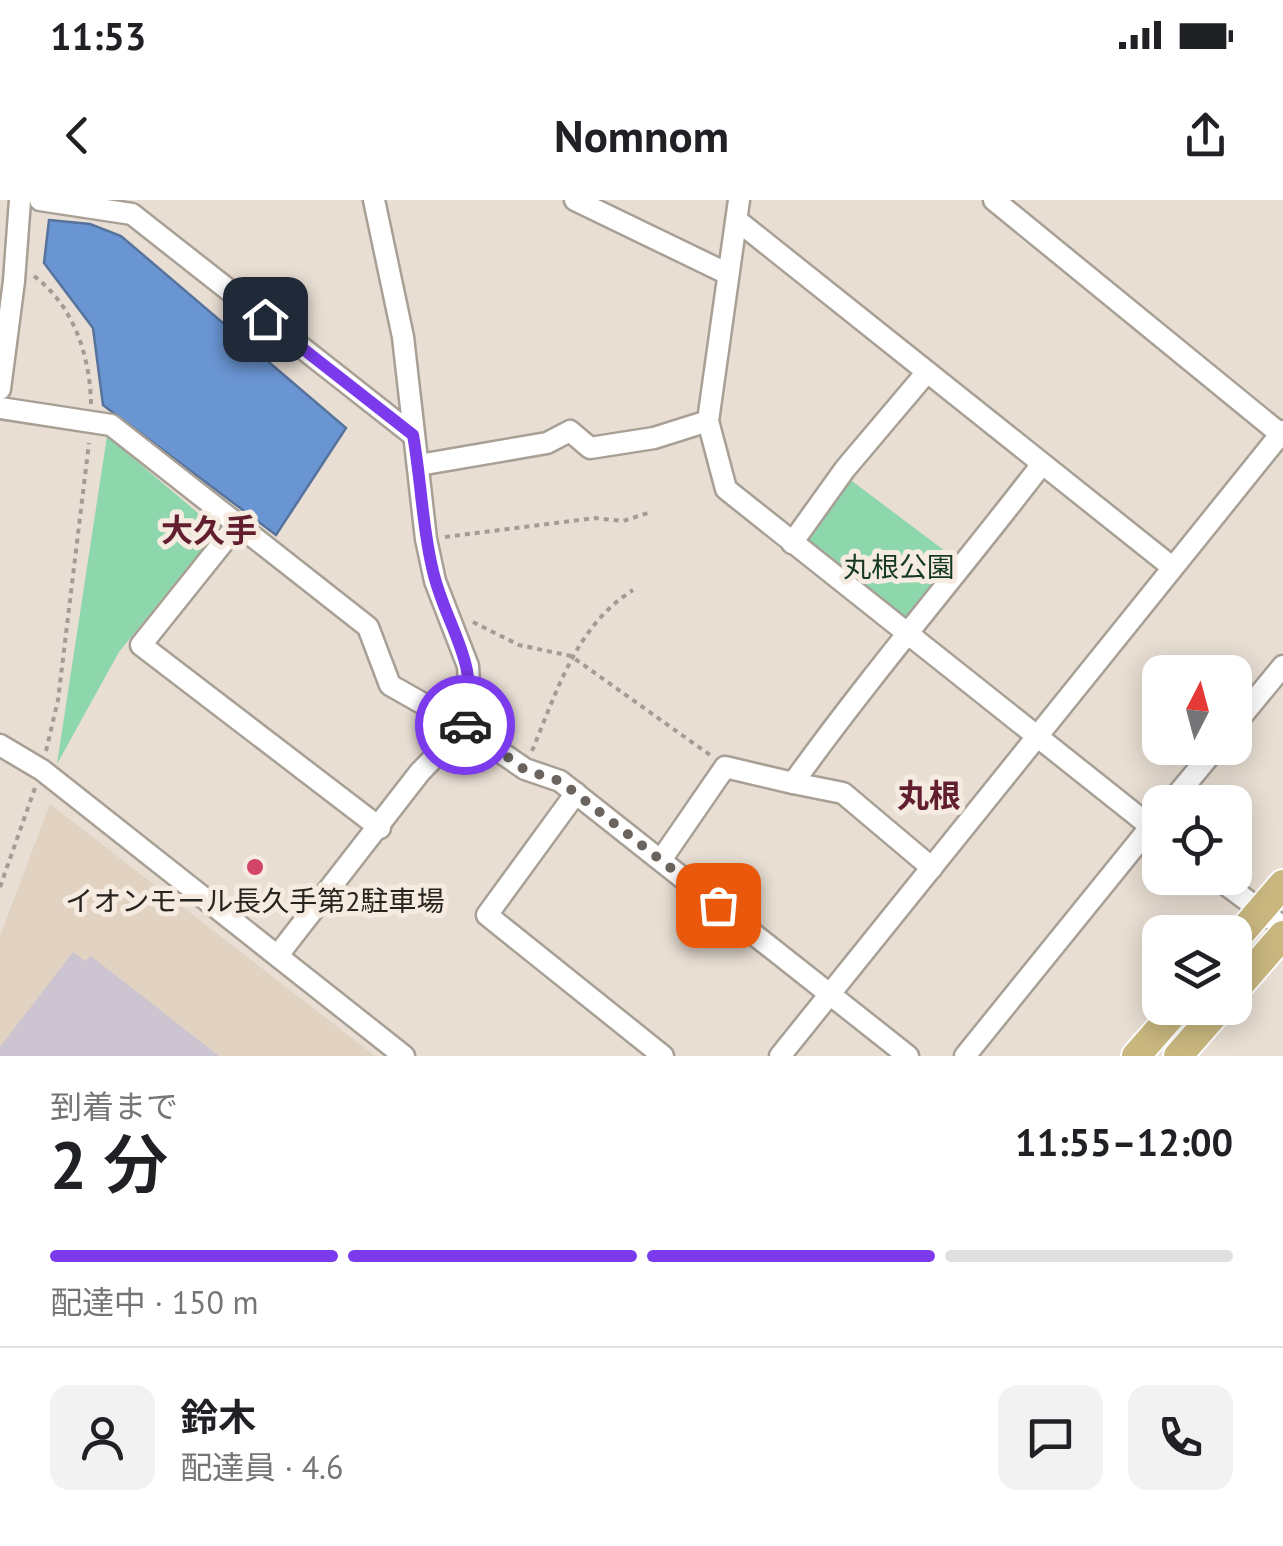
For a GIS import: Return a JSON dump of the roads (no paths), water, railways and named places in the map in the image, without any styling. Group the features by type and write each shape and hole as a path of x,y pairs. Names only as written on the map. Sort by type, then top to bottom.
{"main road":[{"path":"1252,920 1283,884"},
{"path":"1252,969 1283,931"},
{"path":"1136,1056 1163,1025"},
{"path":"1178,1056 1205,1025"}],"street":[{"path":"40,200 132,214 413,435"},
{"path":"278,955 420,772 464,727 470,703 468,666 435,580 426,539 404,338 374,200"},
{"path":"575,200 726,274"},
{"path":"780,1056 1282,434 994,200"},
{"path":"0,389 13,206"},
{"path":"1142,814 1036,738 726,490 708,422 738,210 927,372 1172,567"},
{"path":"792,543 845,469 927,372"},
{"path":"0,408 112,425 368,627 390,685 464,727 525,770 550,776 576,794 908,1056"},
{"path":"419,466 547,443 570,431 590,448 654,438 708,422"},
{"path":"793,782 848,706 1042,464"},
{"path":"238,526 141,645 380,828"},
{"path":"1252,703 1283,666"},
{"path":"0,746 42,770 404,1056"},
{"path":"1185,785 1202,765"},
{"path":"661,860 725,766 843,794 932,868"},
{"path":"576,794 486,915 663,1056"},
{"path":"964,1056 1142,843"},
{"path":"1240,895 1283,931"}],"water":[{"path":"49,220 90,224 121,236 346,428 276,535 103,405 93,328 44,263"}],"place":[{"name":"イオンモール長久手第2駐車場","path":"255,867"}],"district":[{"name":"大久手","path":"209,530"},
{"name":"丸根","path":"929,795"}],"park label":[{"name":"丸根公園","path":"899,566"}]}
